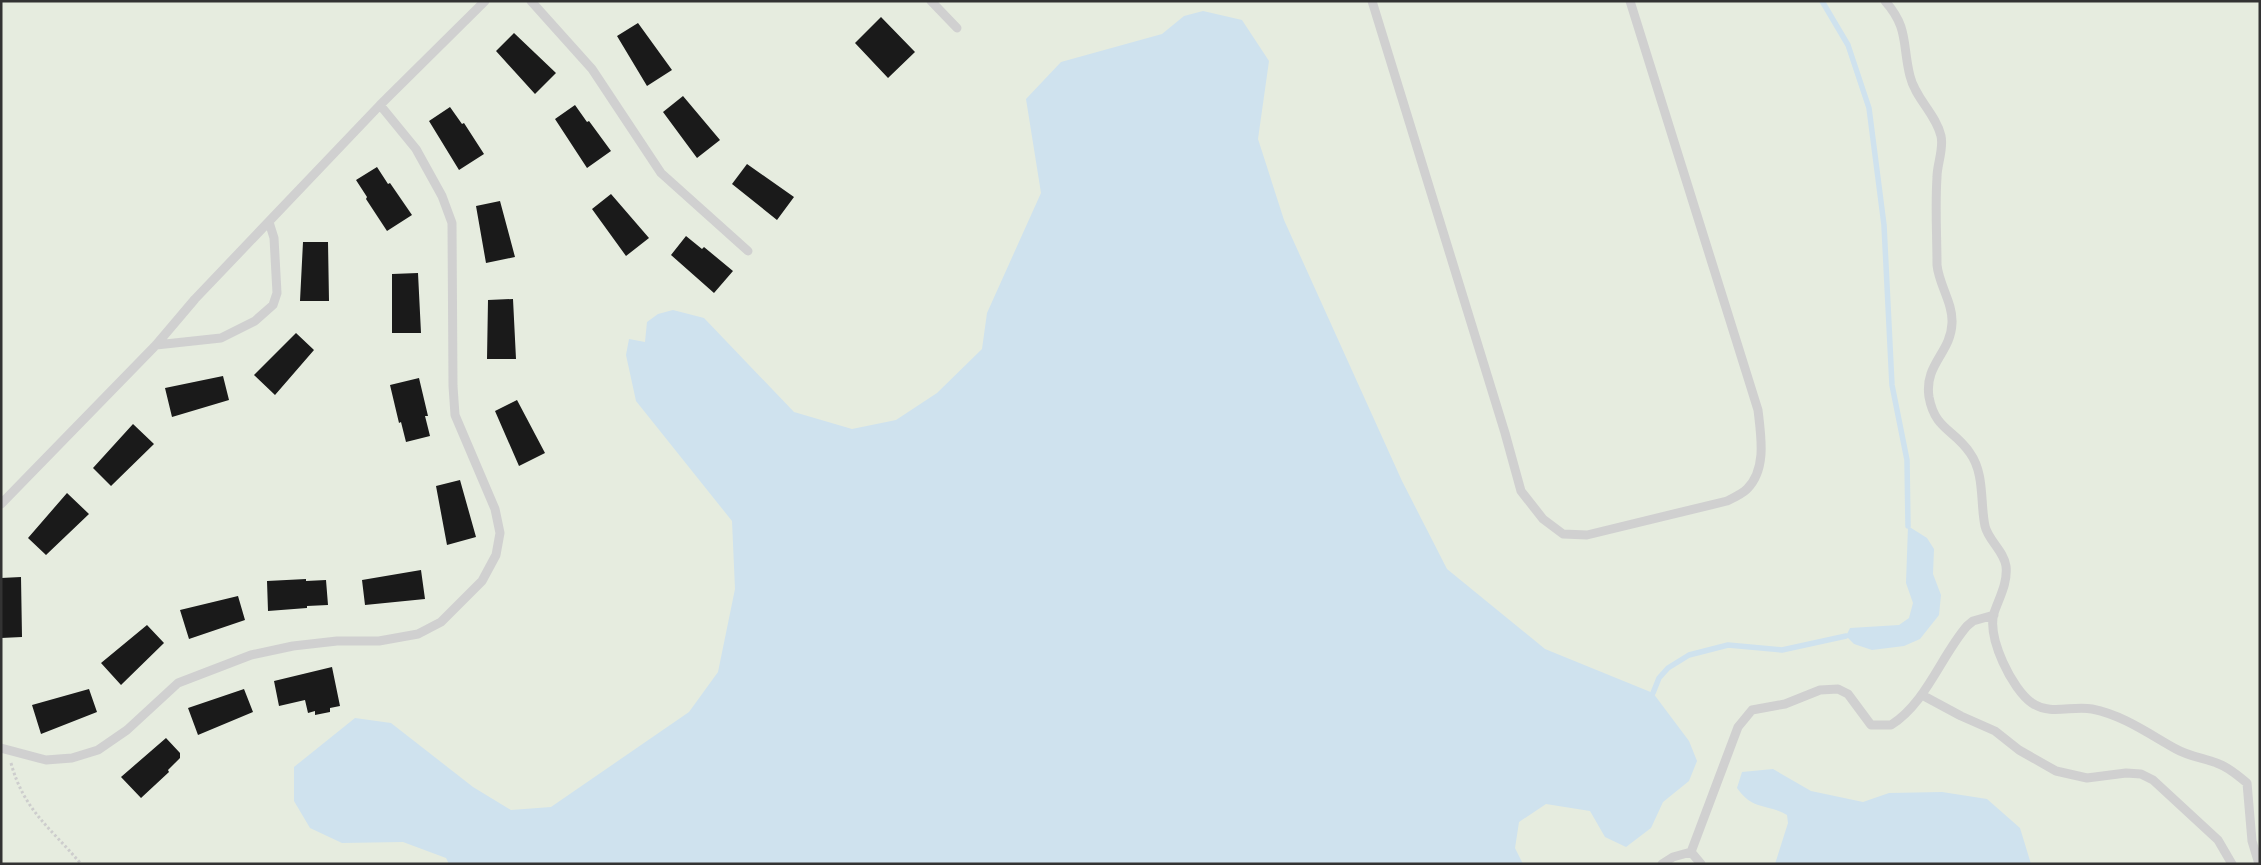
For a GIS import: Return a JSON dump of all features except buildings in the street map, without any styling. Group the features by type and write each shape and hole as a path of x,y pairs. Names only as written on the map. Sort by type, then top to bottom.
{"lane":[{"path":"1,504 156,345 195,299 380,106 485,1"},
{"path":"531,1 592,69 661,173 748,251"},
{"path":"931,1 957,28"},
{"path":"1372,1 1505,433 1521,491 1543,519 1563,534 1587,535 1727,501 1747,489 1759,469 1762,441 1758,410 1630,1"},
{"path":"1885,1 1893,11 1904,33 1908,66 1913,86 1941,134 1942,142 1937,176 1937,265 1938,278 1951,311 1952,323 1949,341 1929,376 1929,394 1934,416 1969,452 1974,461 1981,487 1985,528 2006,564 2004,588 1994,614 1998,651 2012,683 2022,696 2035,705 2052,710 2090,708 2110,714 2153,734 2195,758 2218,764 2235,773 2247,783 2252,841 2259,864"},
{"path":"5,749 46,760 72,758 98,750 127,730 178,683 251,655 294,646 337,640 379,641 418,634 441,622 482,582 496,555 500,532 495,509 455,415 453,386 452,223 442,196 416,149 380,106"},
{"path":"156,345 221,338 255,321 273,305 276,292 274,238 269,222"},
{"path":"1691,852 1738,727 1752,710 1785,704 1820,690 1838,689 1848,694 1871,725 1883,726 1896,722 1922,695 1964,630 1973,621 1994,614"},
{"path":"1922,695 1960,716 1995,731 2019,750 2056,771 2087,778 2126,773 2141,774 2154,780 2218,840 2232,864"},
{"path":"1662,864 1673,857 1691,852"},
{"path":"1691,852 1701,864"}],"path":[{"path":"5,749 24,798 41,822 81,864"}],"shaded area":[{"path":"1,1 2260,1 2260,864 1,864"}],"water":[{"path":"1203,11 1242,20 1269,61 1258,139 1284,220 1402,481 1447,569 1545,649 1653,693 1689,741 1697,761 1689,781 1663,802 1651,828 1626,847 1605,837 1590,811 1546,804 1519,822 1515,848 1523,864 449,864 446,858 403,842 342,843 310,828 294,801 294,767 355,718 391,723 473,787 511,810 551,807 689,712 718,672 735,589 732,521 636,401 626,355 629,339 645,342 647,322 658,314 673,310 704,318 794,412 852,429 896,420 937,393 982,349 987,313 1041,193 1026,99 1061,62 1162,34 1184,16"},
{"path":"1908,526 1927,538 1934,549 1933,574 1941,595 1939,615 1920,639 1904,646 1872,650 1854,644 1846,636 1850,628 1899,625 1909,618 1913,603 1906,583"},
{"path":"1773,769 1811,791 1863,802 1889,793 1942,792 1987,799 2020,828 2031,864 1775,864 1788,823 1787,815 1754,803 1737,788 1742,772"}],"waterway":[{"path":"1822,1 1848,45 1869,108 1884,225 1892,385 1907,460 1908,526"},
{"path":"1653,693 1659,678 1668,668 1689,655 1728,645 1782,650 1846,636"}]}
